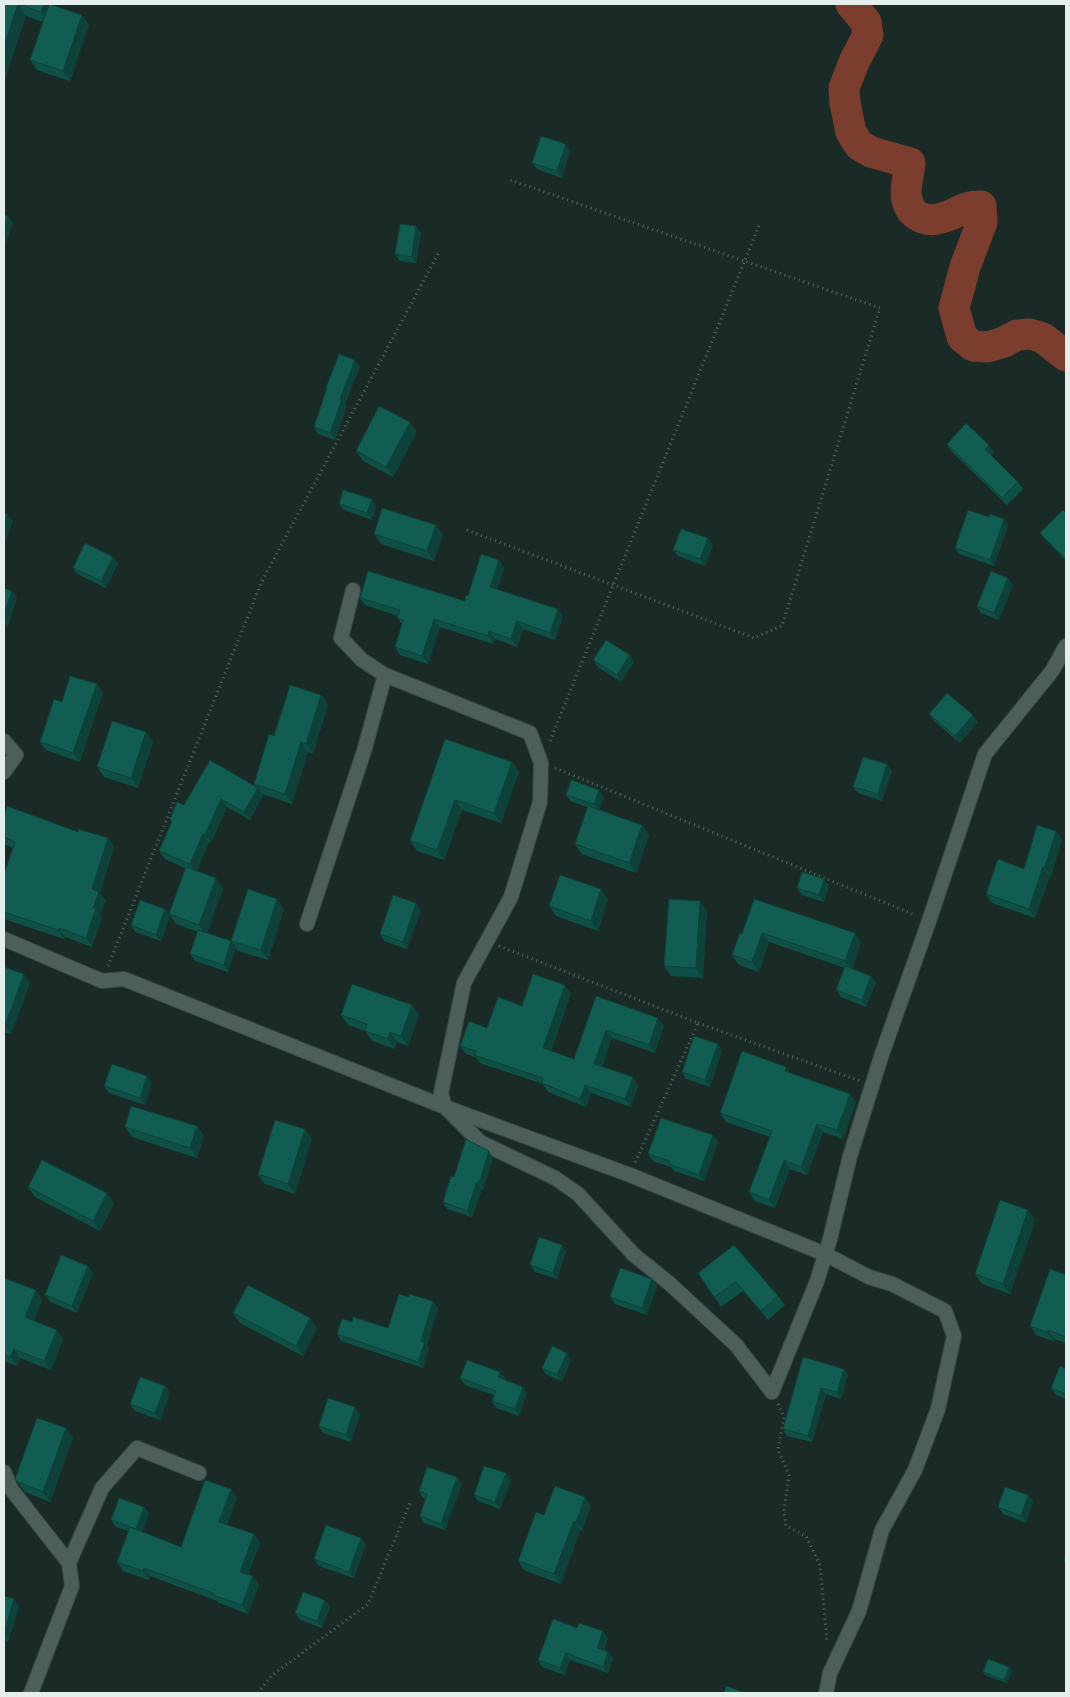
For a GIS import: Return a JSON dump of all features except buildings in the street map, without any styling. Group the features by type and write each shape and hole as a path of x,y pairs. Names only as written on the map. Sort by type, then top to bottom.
{"street":[{"path":"352,590 341,638 362,660 385,675 530,733 541,763 540,802 511,897 464,983 441,1093 445,1107 480,1142 555,1178 578,1194 634,1255 669,1282 736,1345 772,1392"},
{"path":"772,1392 808,1305 826,1254 850,1156 882,1054 986,754 1052,671 1066,646"},
{"path":"307,924 364,751 385,675"},
{"path":"4,741 16,754 4,772"},
{"path":"4,939 102,981 124,979 445,1107 630,1175 826,1254 869,1277 892,1284 945,1311 954,1336 938,1409 915,1470 882,1530 859,1611 830,1673 826,1693"},
{"path":"69,1563 102,1488 137,1448 199,1473"},
{"path":"4,1472 11,1489 69,1563 72,1586 31,1693"}],"path":[{"path":"467,530 754,638 782,626 880,308 510,180"},
{"path":"760,223 541,763 929,921"},
{"path":"102,981 262,580 438,254"},
{"path":"487,941 698,1023 872,1086"},
{"path":"630,1175 698,1023"},
{"path":"772,1392 784,1417 778,1450 789,1476 784,1510 786,1526 806,1536 820,1565 828,1644"},
{"path":"258,1693 271,1676 368,1604 410,1503"}],"waterway":[{"path":"851,4 866,22 868,35 854,62 844,88 851,132 859,145 871,152 910,163 906,190 907,198 909,205 917,215 930,220 950,215 965,208 981,206 982,222 965,267 954,308 962,337 973,346 988,347 1017,335 1030,334 1043,338 1066,356"}]}
